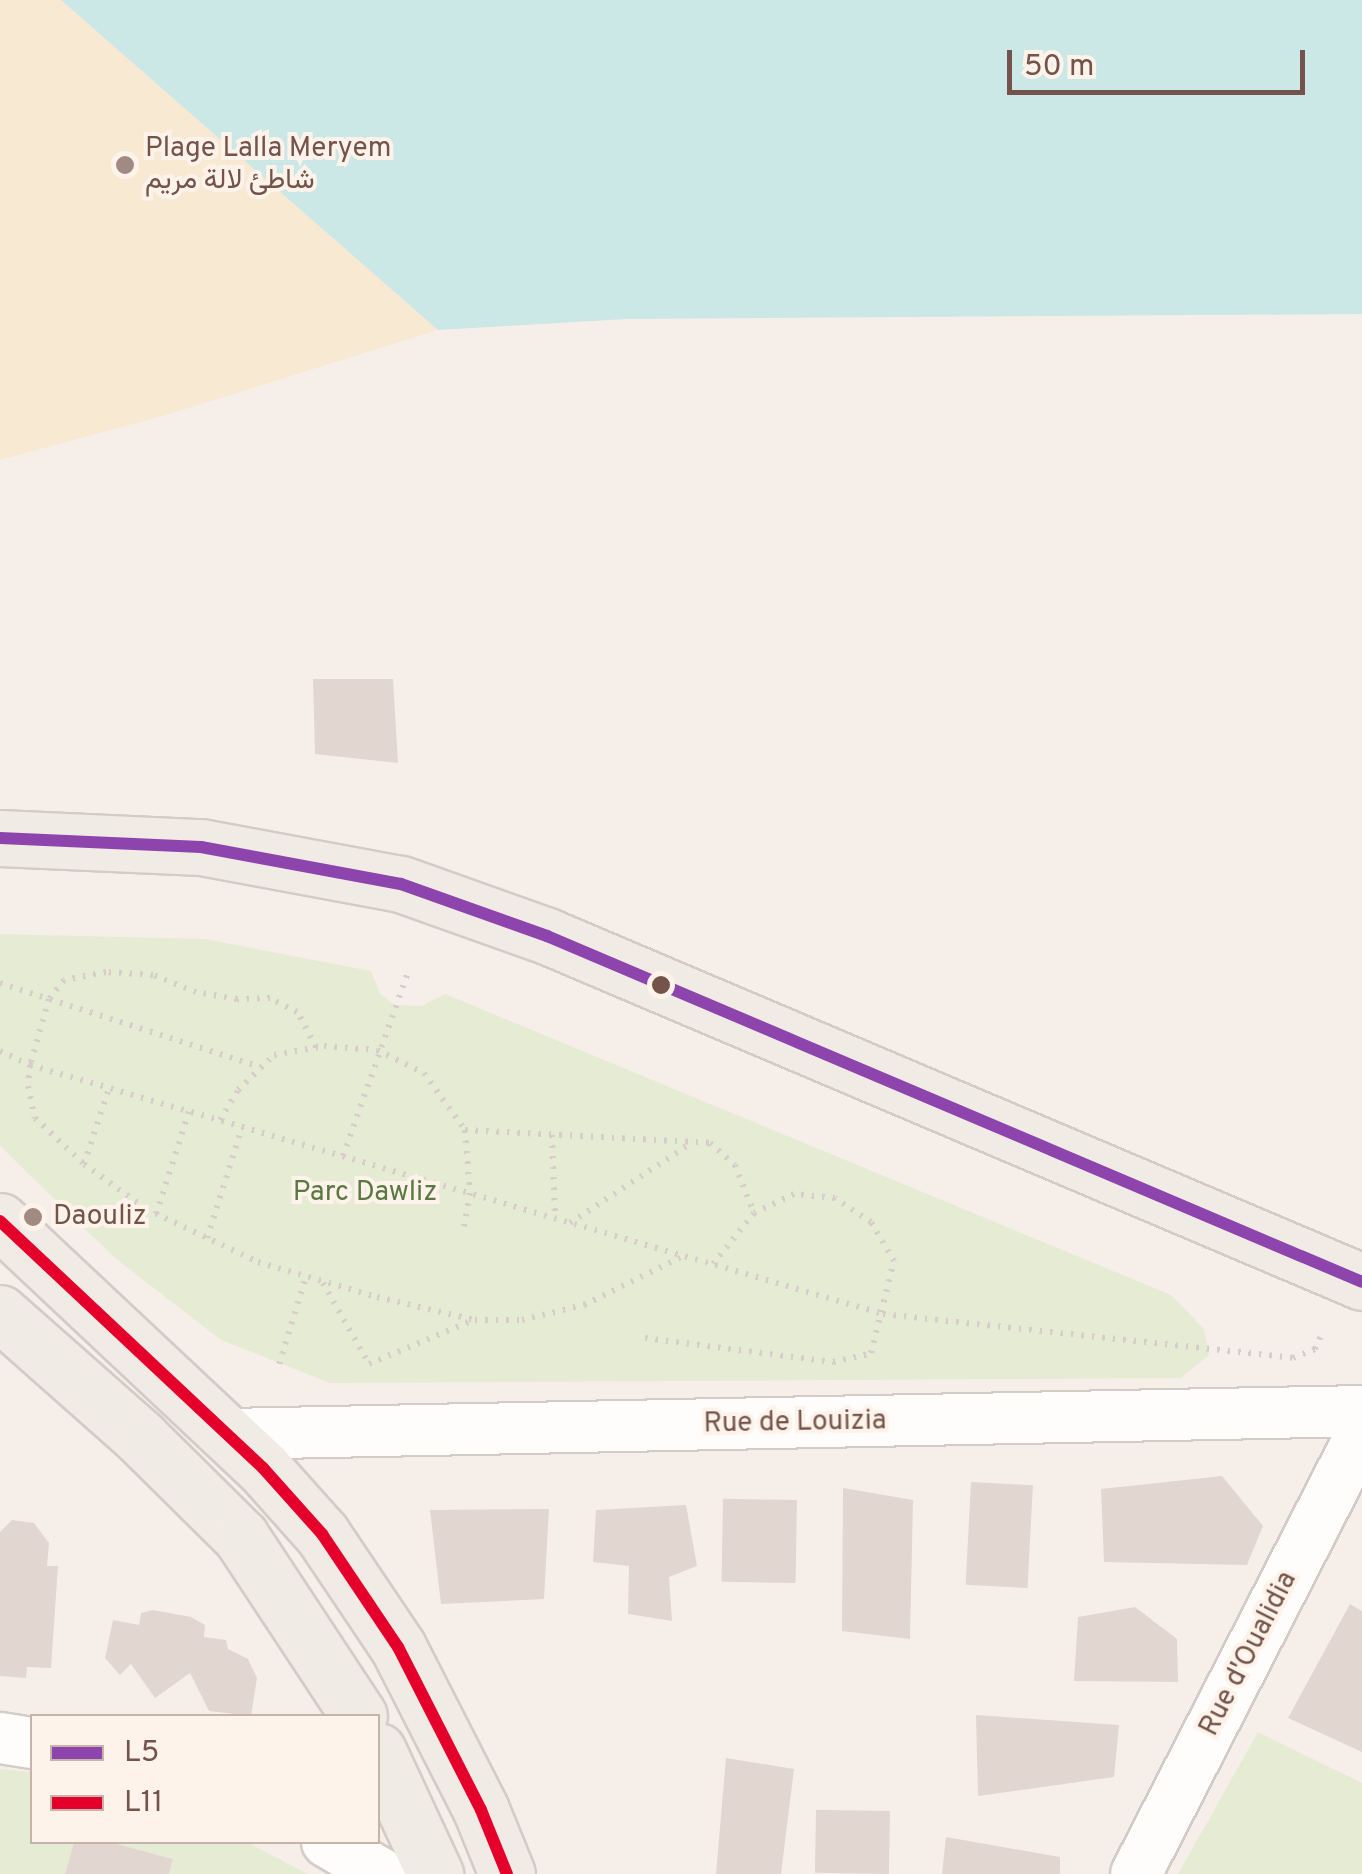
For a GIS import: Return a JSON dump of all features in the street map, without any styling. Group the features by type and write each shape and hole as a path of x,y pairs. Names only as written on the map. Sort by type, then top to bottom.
{"main road":[{"path":"0,838 201,847 320,866 417,889 547,936 1362,1282"},
{"path":"0,1221 228,1434 322,1534 398,1647 481,1810 507,1874"},
{"path":"0,1313 140,1437 241,1537 357,1714"},
{"path":"380,1756 435,1874"}],"street":[{"name":"Rue de Louizia","path":"228,1434 1362,1411"},
{"name":"Rue d'Oualidia","path":"1136,1874 1362,1434"},
{"path":"0,1738 30,1742"},
{"path":"330,1844 382,1874"}],"path":[{"path":"343,1156 377,1050 409,970"},
{"path":"316,1047 297,1012 270,998 237,999 196,992 154,975 106,972 64,980 50,999 30,1065 28,1086 36,1118 84,1164 156,1214 258,1262 322,1281 474,1320 522,1320 584,1305 684,1256"},
{"path":"0,983 261,1067"},
{"path":"220,1120 238,1090 274,1055 316,1047 377,1050 424,1073 465,1130 470,1193 464,1226"},
{"path":"0,1051 30,1065 883,1314 1293,1358 1315,1348 1322,1331"},
{"path":"84,1164 109,1088"},
{"path":"156,1214 189,1111"},
{"path":"207,1238 242,1126"},
{"path":"465,1130 710,1143 735,1164 754,1213"},
{"path":"552,1135 556,1218"},
{"path":"570,1222 694,1142"},
{"path":"646,1338 833,1362 870,1353 894,1261 872,1222 835,1198 794,1194 754,1213 713,1264"},
{"path":"279,1364 306,1276"},
{"path":"322,1281 368,1364 474,1320"}],"green space":[{"name":"Parc Dawliz","path":"0,934 205,939 371,971 380,994 395,1005 422,1006 445,994 1171,1295 1204,1329 1209,1355 1181,1378 330,1383 221,1340 115,1258 0,1146"},
{"path":"1258,1732 1362,1783 1362,1874 1178,1874"},
{"path":"0,1769 30,1772 30,1844 73,1844 65,1874 0,1874"},
{"path":"117,1844 251,1844 308,1874 169,1874 173,1859"}],"sand":[{"name":"Plage Lalla Meryem شاطئ لالة مريم","path":"0,0 61,0 438,330 166,415 0,460"}],"water":[{"path":"61,0 1362,0 1362,314 626,319 438,330"}],"building":[{"path":"313,679 393,679 398,763 315,754"},
{"path":"1222,1476 1263,1526 1247,1565 1104,1562 1101,1489"},
{"path":"971,1482 1033,1485 1028,1588 966,1585"},
{"path":"843,1488 913,1500 910,1639 842,1631"},
{"path":"723,1499 797,1500 796,1583 722,1582"},
{"path":"686,1505 697,1566 669,1577 672,1621 628,1614 629,1566 593,1562 596,1510"},
{"path":"549,1509 544,1599 441,1604 430,1510"},
{"path":"12,1520 34,1523 49,1543 47,1566 58,1566 51,1668 27,1667 26,1678 0,1676 0,1532"},
{"path":"1350,1604 1362,1611 1362,1752 1288,1718"},
{"path":"1135,1607 1177,1639 1178,1682 1074,1681 1078,1617"},
{"path":"153,1610 191,1617 205,1625 204,1637 226,1640 228,1649 248,1659 257,1678 251,1714 209,1711 190,1673 155,1698 131,1664 120,1675 105,1658 113,1620 139,1625 141,1613"},
{"path":"976,1715 1119,1725 1114,1777 978,1796"},
{"path":"726,1758 794,1769 781,1874 716,1874"},
{"path":"816,1810 890,1811 889,1874 815,1873"},
{"path":"946,1837 1060,1857 1060,1874 942,1874"},
{"path":"73,1844 117,1844 173,1859 169,1874 65,1874"}],"transit line":[{"name":"L5","path":"0,838 201,847 401,884 547,936 1362,1282"},
{"name":"L11","path":"0,1221 263,1468 322,1534 398,1647 481,1810 507,1874"}],"place":[{"name":"Plage Lalla Meryem شاطئ لالة مريم","path":"125,165"},
{"name":"Daouliz","path":"33,1217"}]}
